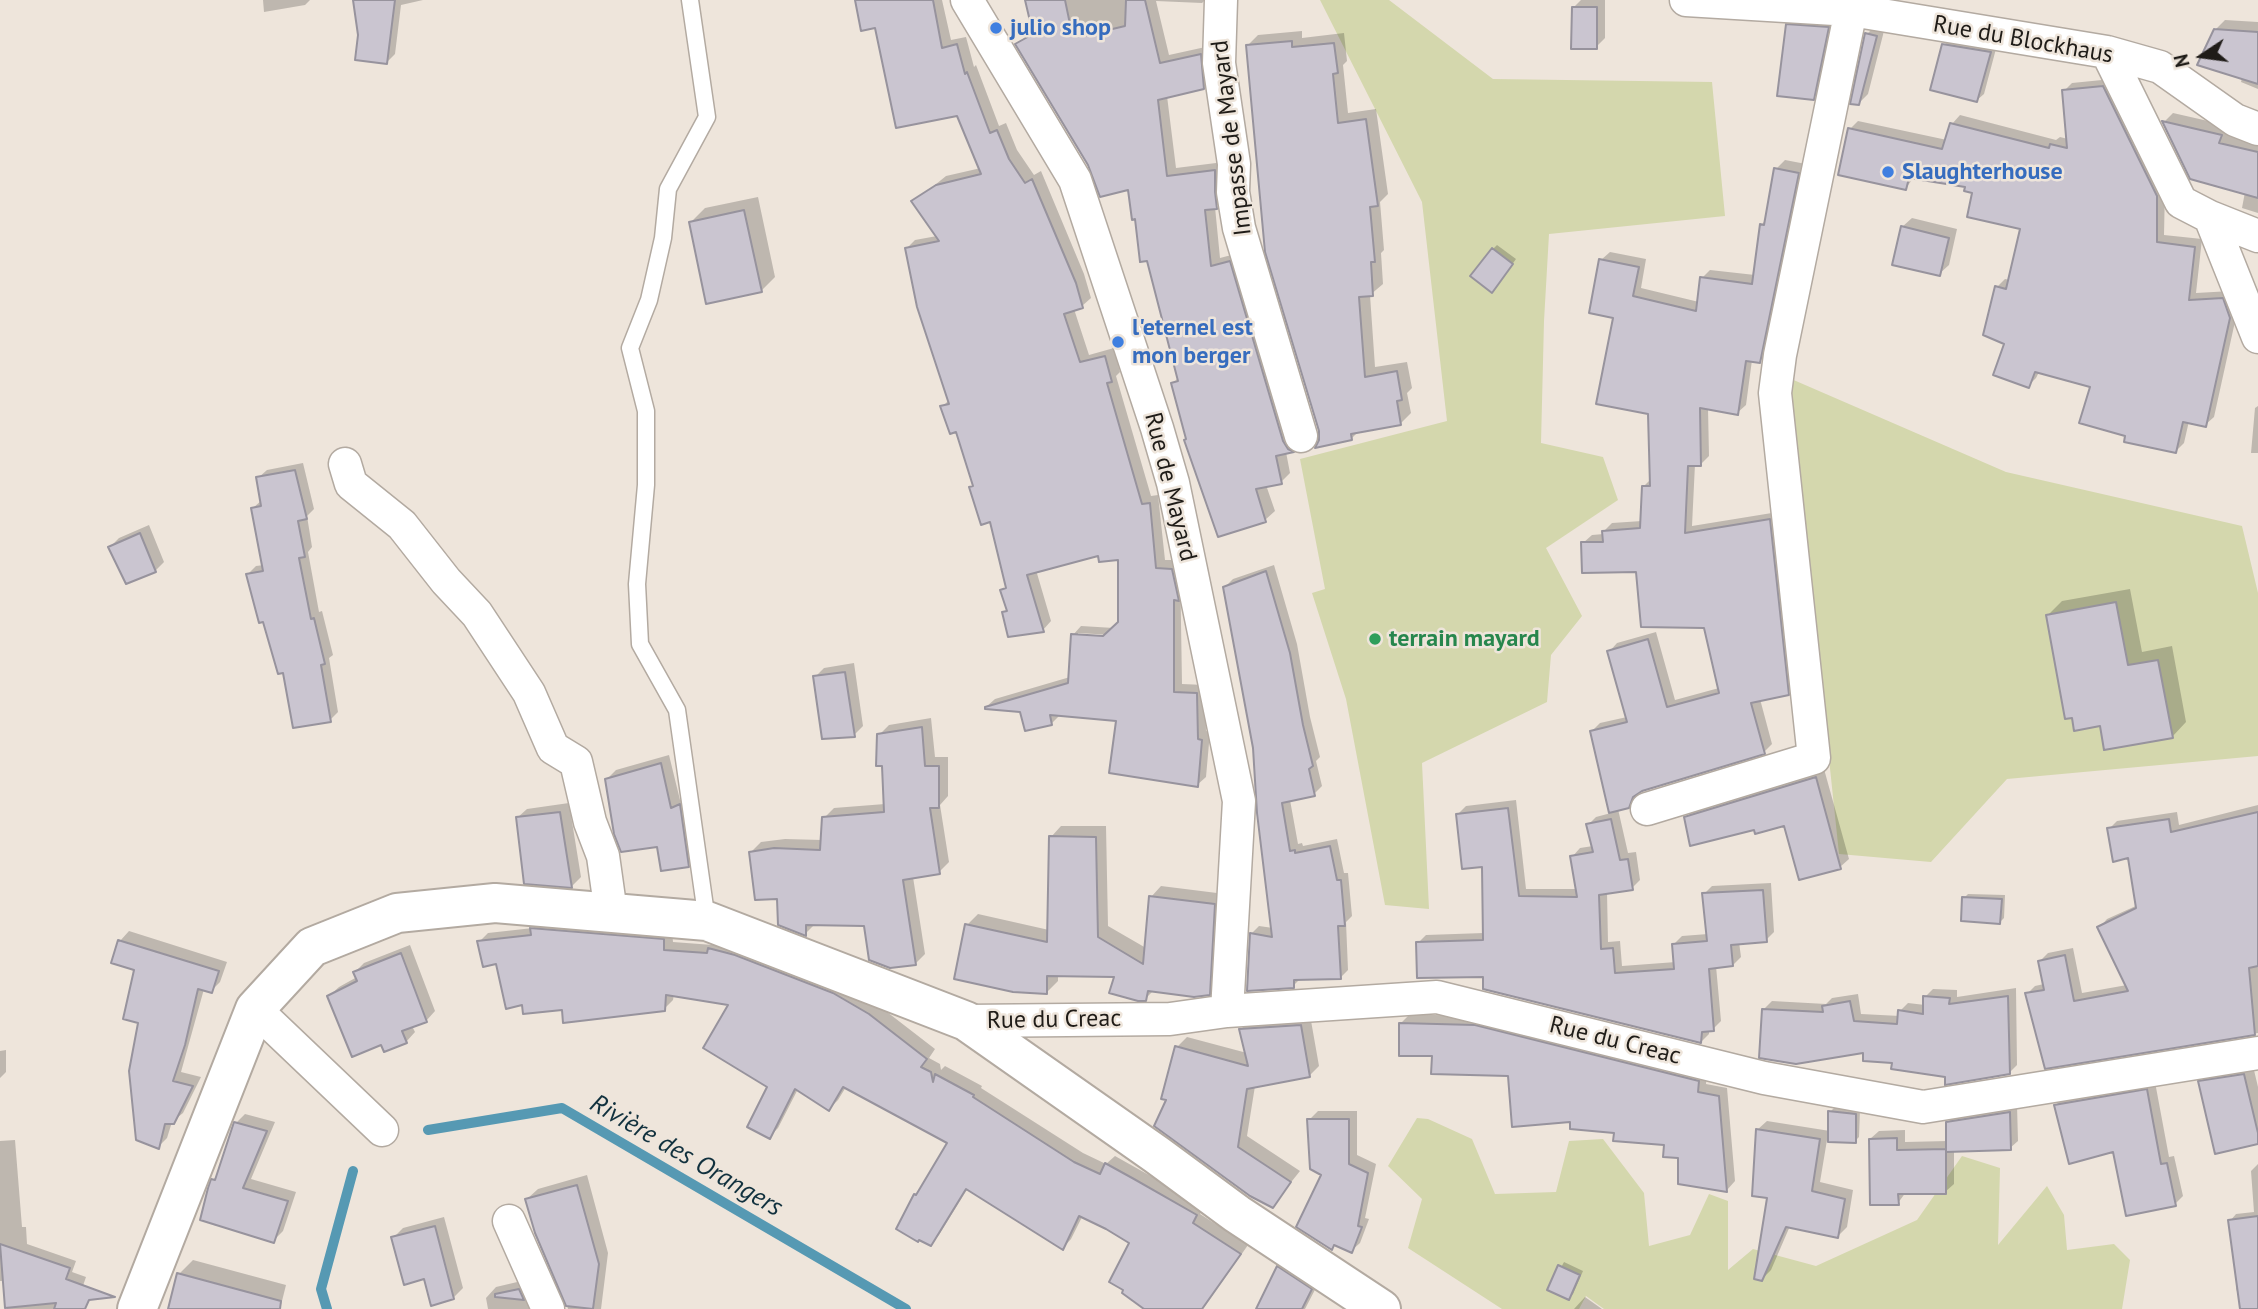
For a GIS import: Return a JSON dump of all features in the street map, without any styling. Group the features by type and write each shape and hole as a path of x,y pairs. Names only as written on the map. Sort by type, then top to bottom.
{"street":[{"name":"Rue de Mayard","path":"967,0 1074,180 1173,483 1239,801 1227,1011"},
{"name":"Impasse de Mayard","path":"1221,0 1219,63 1234,164 1234,192 1239,228 1301,436"},
{"name":"Rue du Blockhaus","path":"1686,0 1851,10 2107,52 2160,67 2235,120 2258,129"},
{"path":"1647,809 1814,758 1775,393 1780,355 1851,10"},
{"path":"2107,52 2181,202 2258,236"},
{"path":"2210,217 2258,337"},
{"path":"345,464 351,484 402,525 446,581 477,614 529,693 553,748 576,762 590,822 603,856 611,913"},
{"path":"137,1309 255,1009 312,947 397,913 495,903 707,921 966,1021 1237,1214 1381,1309"},
{"name":"Rue du Creac","path":"966,1021 1170,1018 1227,1011 1437,997 1764,1078 1923,1107 2258,1053"},
{"path":"255,1009 382,1130"},
{"path":"509,1221 548,1309"}],"lane":[{"path":"690,0 706,117 668,189 663,238 649,300 630,348 646,411 646,485 637,584 640,644 677,710 707,921"}],"green space":[{"path":"1320,0 1389,0 1493,79 1712,82 1725,216 1549,234 1541,443 1603,457 1618,500 1546,548 1582,616 1551,655 1547,702 1422,763 1429,909 1385,905 1346,699 1312,593 1325,589 1300,459 1447,421 1422,202"},
{"path":"1789,378 2006,472 2242,526 2258,593 2258,756 2007,779 1931,862 1839,854"},
{"path":"1417,1118 1428,1119 1472,1139 1495,1194 1556,1192 1569,1141 1603,1139 1644,1193 1649,1246 1690,1235 1709,1194 1728,1201 1728,1270 1753,1249 1816,1266 1917,1220 1962,1156 2000,1168 1998,1245 2047,1186 2064,1215 2067,1250 2114,1244 2130,1260 2122,1309 1604,1309 1586,1296 1579,1309 1502,1309 1408,1248 1422,1199 1388,1166"}],"building":[{"path":"353,0 395,0 387,64 355,60 358,35"},
{"path":"855,0 933,0 942,48 957,44 965,74 967,72 990,133 997,130 1009,159 1025,183 1032,179 1076,283 1083,308 1064,314 1080,362 1105,356 1112,382 1107,383 1142,504 1150,503 1156,568 1172,569 1179,601 1174,600 1174,692 1197,693 1198,739 1202,740 1198,787 1109,773 1116,721 1050,715 1052,725 1025,731 1020,712 985,709 1068,683 1071,634 1103,636 1118,622 1118,560 1099,562 1098,556 1027,575 1044,632 1008,637 1002,612 1007,611 1000,590 1006,588 990,522 981,525 969,487 973,486 956,432 950,434 940,406 949,404 917,307 905,248 939,241 911,201 936,185 981,174 957,116 896,128 875,28 861,31"},
{"path":"1025,0 1065,0 1070,24 1080,22 1083,36 1125,26 1126,0 1145,0 1160,63 1201,54 1204,89 1158,100 1167,176 1215,170 1217,209 1205,210 1211,266 1230,261 1283,441 1288,449 1294,452 1276,456 1282,484 1256,489 1266,522 1218,537 1184,440 1186,439 1171,383 1178,381 1147,261 1140,262 1135,219 1132,220 1128,190 1100,197 1088,165 1015,44 1033,34"},
{"path":"1572,7 1597,7 1597,49 1571,49"},
{"path":"1786,24 1829,27 1814,100 1777,96"},
{"path":"2214,29 2258,32 2258,84 2197,65"},
{"path":"1865,33 1877,36 1859,105 1850,104"},
{"path":"1292,41 1292,47 1334,43 1338,73 1333,74 1338,123 1366,119 1378,206 1370,207 1375,262 1371,262 1373,296 1359,297 1365,377 1397,371 1402,400 1397,401 1401,425 1351,434 1352,440 1315,448 1319,431 1265,252 1246,45"},
{"path":"1942,44 1991,52 1977,102 1930,90"},
{"path":"2103,86 2157,196 2157,242 2195,247 2189,300 2223,298 2230,318 2206,427 2183,422 2176,453 2124,442 2125,436 2079,423 2090,387 2035,372 2029,388 1993,375 2004,344 1983,335 1995,286 2006,289 2020,229 1967,217 1972,193 1964,191 1965,187 1909,178 1906,190 1838,175 1848,128 1942,149 1950,123 2049,148 2050,144 2067,148 2062,90"},
{"path":"2162,121 2222,135 2219,143 2258,152 2258,198 2190,179"},
{"path":"1774,168 1799,173 1760,363 1746,361 1738,415 1700,408 1701,466 1688,466 1685,533 1770,519 1789,695 1751,703 1765,754 1642,791 1633,797 1629,808 1609,813 1590,731 1627,722 1607,651 1648,639 1667,707 1719,693 1704,628 1641,627 1636,572 1582,573 1581,542 1603,542 1602,531 1640,528 1642,486 1650,486 1648,414 1596,404 1613,318 1589,313 1599,259 1639,267 1633,296 1696,311 1700,277 1752,284 1760,224 1764,225"},
{"path":"744,210 762,292 706,304 689,222"},
{"path":"1901,226 1949,238 1940,276 1892,265"},
{"path":"1492,248 1513,264 1492,293 1470,276"},
{"path":"295,470 307,519 298,521 305,557 299,558 311,619 314,618 325,664 321,665 331,722 293,728 283,673 278,674 263,622 259,623 246,574 263,571 251,508 261,506 256,477"},
{"path":"140,533 156,572 126,584 108,547"},
{"path":"1266,571 1290,653 1313,766 1309,769 1315,796 1282,803 1290,851 1295,850 1295,853 1330,846 1337,880 1341,880 1345,926 1338,926 1341,979 1294,980 1294,988 1247,991 1250,933 1272,937 1257,813 1253,748 1223,587"},
{"path":"2116,602 2128,665 2158,660 2173,738 2104,750 2100,726 2074,731 2072,718 2065,719 2046,615"},
{"path":"845,672 855,737 822,739 813,676"},
{"path":"922,727 925,766 939,766 939,808 930,808 940,874 903,880 916,965 890,968 869,960 864,926 806,925 806,936 778,925 777,899 755,900 749,852 774,848 820,850 822,817 884,812 882,766 876,766 877,734"},
{"path":"661,763 671,808 680,804 689,867 661,871 657,847 621,852 614,834 605,779"},
{"path":"1816,777 1841,869 1799,880 1784,826 1755,834 1754,830 1690,846 1684,817"},
{"path":"1508,808 1519,896 1577,897 1570,856 1593,852 1586,824 1611,819 1620,860 1628,859 1633,890 1599,895 1601,949 1613,948 1615,973 1674,969 1672,944 1707,941 1702,893 1763,890 1767,942 1731,945 1733,966 1709,969 1714,1031 1702,1032 1701,1043 1483,989 1483,977 1417,978 1416,942 1483,940 1482,867 1462,869 1456,814"},
{"path":"560,812 572,888 524,884 516,817"},
{"path":"2258,812 2258,966 2249,968 2255,1035 2045,1069 2025,993 2044,990 2038,961 2065,955 2074,1001 2128,991 2097,927 2136,908 2128,858 2113,862 2107,828 2169,819 2171,832"},
{"path":"1049,836 1096,837 1098,937 1143,964 1149,896 1215,904 1210,995 1194,997 1148,991 1146,1001 1138,1001 1109,993 1114,977 1047,976 1047,994 1013,992 954,979 965,924 1047,942"},
{"path":"1962,897 2002,899 2000,924 1961,921"},
{"path":"530,928 664,939 664,950 707,953 708,948 735,955 833,993 869,1014 927,1059 921,1067 931,1072 933,1082 935,1074 974,1095 973,1097 1074,1162 1100,1174 1105,1163 1134,1179 1197,1215 1193,1223 1241,1254 1202,1309 1144,1309 1122,1293 1123,1290 1109,1282 1129,1243 1079,1216 1063,1250 966,1189 931,1246 919,1240 918,1242 896,1229 914,1194 916,1195 947,1143 843,1087 829,1111 795,1089 770,1139 747,1127 767,1087 703,1048 728,1005 666,995 665,1011 563,1023 562,1010 523,1014 522,1005 506,1009 496,964 483,967 477,941 531,935"},
{"path":"118,940 219,971 212,993 198,989 185,1045 173,1081 193,1086 174,1124 165,1124 159,1149 136,1140 129,1071 138,1023 123,1019 134,970 111,963"},
{"path":"401,953 427,1022 402,1031 407,1043 384,1052 381,1045 352,1057 327,996 357,981 353,972"},
{"path":"1923,996 1950,998 1949,1004 2008,996 2010,1074 1945,1085 1945,1077 1891,1069 1892,1063 1863,1061 1863,1053 1796,1064 1759,1058 1762,1009 1823,1012 1822,1006 1850,1001 1854,1021 1897,1024 1898,1010 1923,1014"},
{"path":"1399,1023 1475,1025 1699,1081 1698,1092 1719,1096 1727,1192 1678,1184 1678,1158 1663,1157 1664,1145 1613,1141 1614,1133 1570,1129 1570,1122 1512,1127 1508,1076 1431,1074 1432,1056 1399,1056"},
{"path":"1301,1025 1310,1077 1247,1089 1238,1147 1291,1182 1273,1208 1250,1196 1154,1126 1166,1100 1161,1099 1175,1046 1248,1066 1239,1029"},
{"path":"2244,1074 2258,1133 2258,1144 2215,1154 2198,1081"},
{"path":"2147,1089 2161,1164 2167,1163 2176,1206 2126,1216 2113,1152 2069,1164 2054,1105"},
{"path":"1828,1111 1856,1114 1856,1143 1828,1142"},
{"path":"2010,1112 2011,1150 1946,1152 1946,1122"},
{"path":"1307,1119 1349,1119 1349,1164 1368,1173 1358,1226 1362,1227 1352,1253 1334,1245 1332,1250 1296,1227 1321,1175 1310,1169"},
{"path":"234,1122 267,1131 243,1188 288,1201 274,1243 200,1220 211,1179 215,1180"},
{"path":"1756,1129 1820,1139 1812,1191 1845,1199 1838,1238 1786,1227 1762,1281 1754,1279 1767,1198 1752,1196"},
{"path":"1897,1138 1897,1150 1946,1149 1946,1194 1898,1194 1899,1205 1870,1205 1869,1139"},
{"path":"577,1185 599,1264 593,1309 566,1306 535,1233 525,1199"},
{"path":"2258,1216 2258,1309 2240,1309 2228,1220"},
{"path":"435,1226 454,1299 431,1306 424,1279 404,1285 391,1237"},
{"path":"0,1244 70,1268 66,1279 115,1297 89,1300 85,1309 54,1309 56,1303 5,1308"},
{"path":"1558,1265 1580,1275 1569,1300 1547,1290"},
{"path":"1277,1266 1312,1289 1302,1309 1256,1309"},
{"path":"177,1273 281,1301 280,1309 168,1309"},
{"path":"519,1289 524,1300 495,1297 495,1294"}],"waterway":[{"name":"Rivière des Orangers","path":"428,1130 562,1108 906,1309"},
{"name":"Rivière des Orangers","path":"327,1309 321,1289 353,1171"}],"place":[{"name":"julio shop","path":"996,28"},
{"name":"Slaughterhouse","path":"1888,172"},
{"name":"l'eternel est mon berger","path":"1118,342"},
{"name":"terrain mayard","path":"1375,639"}]}
